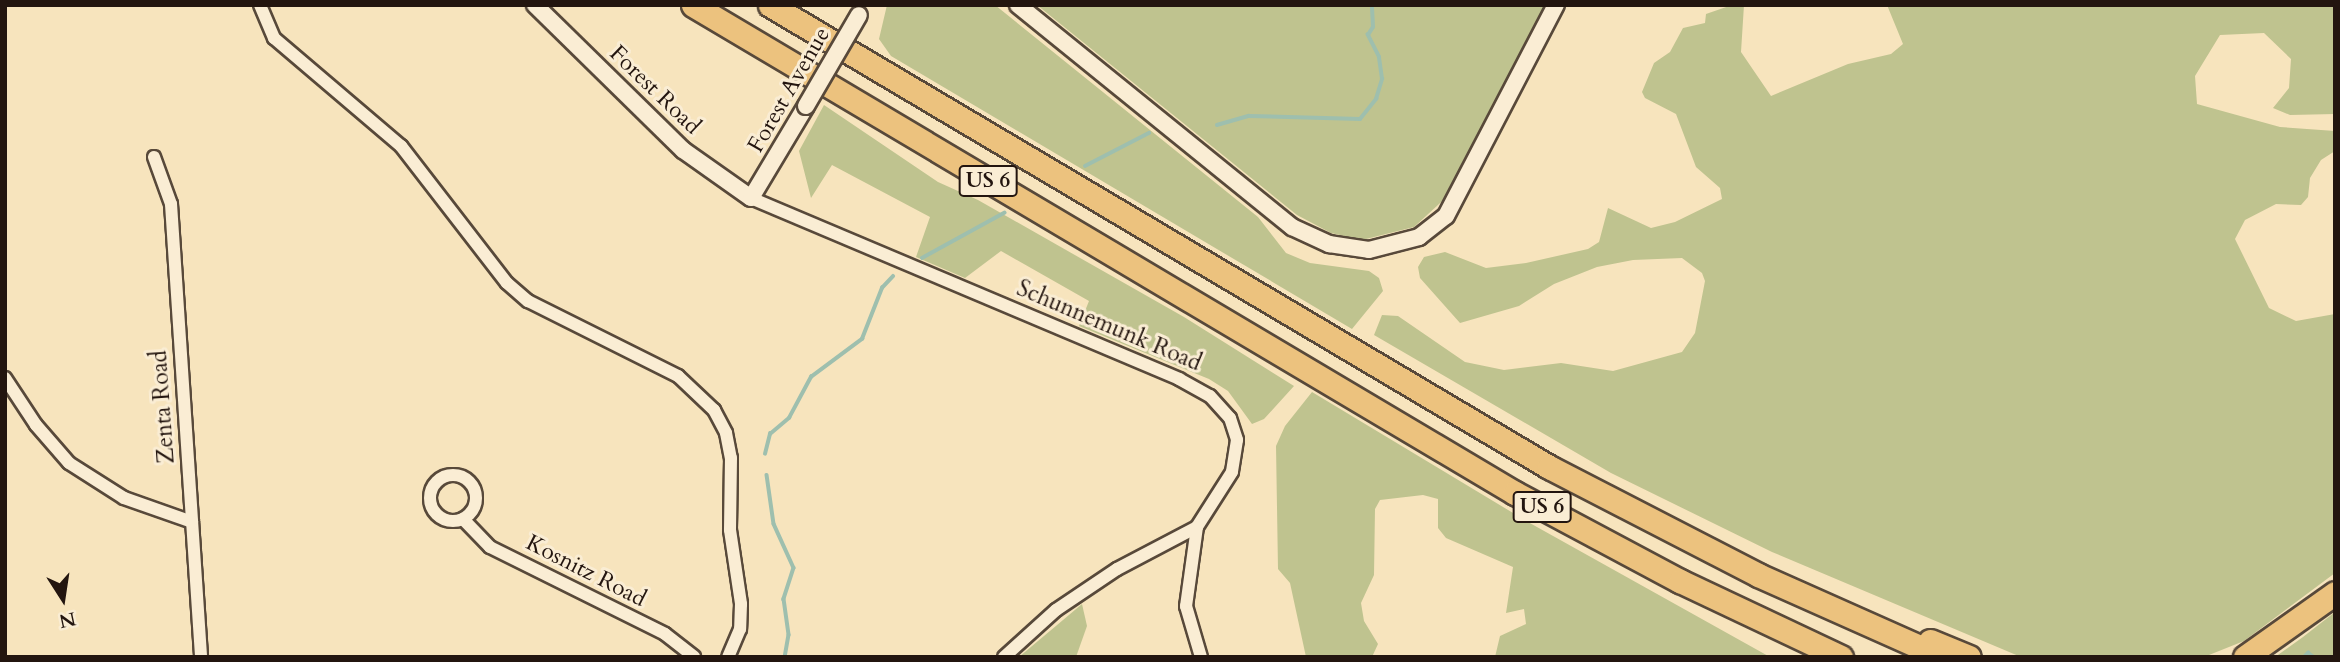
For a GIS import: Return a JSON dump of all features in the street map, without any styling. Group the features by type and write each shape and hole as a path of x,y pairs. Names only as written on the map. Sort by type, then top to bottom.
{"highway":[{"name":"US 6","path":"692,5 1515,493 1680,581 1841,657"},
{"name":"US 6","path":"771,5 1509,444 1673,532 1842,614 1942,657"},
{"path":"2245,657 2335,593"},
{"path":"1842,614 1969,657"}],"street":[{"path":"260,5 274,38 401,146 507,283 528,302 678,376 714,410 726,433 731,458 730,530 741,604 740,629 728,657"},
{"name":"Forest Road","path":"535,5 683,150 751,198"},
{"path":"1018,5 1292,227 1329,244 1369,250 1419,237 1446,216 1556,5"},
{"name":"Forest Avenue","path":"751,198 862,10"},
{"name":"Zenta Road","path":"154,157 171,204 201,657"},
{"name":"Schunnemunk Road","path":"751,198 1179,379 1210,396 1230,418 1237,450 1224,489 1197,527 1117,569 1056,611 1004,657"},
{"path":"5,378 36,425 69,463 124,498 192,522"},
{"name":"Kosnitz Road","path":"463,519 490,547 664,634 694,657"},
{"path":"1197,527 1186,606 1200,657"}],"green space":[{"path":"887,5 995,5 1258,217 1286,253 1310,263 1369,271 1379,278 1383,291 1352,329 891,56 879,39"},
{"path":"1037,5 1547,5 1479,146 1451,193 1414,227 1362,240 1331,233 1297,215"},
{"path":"1732,5 1744,5 1741,52 1771,96 1848,64 1891,54 1903,44 1887,5 2335,5 2335,114 2290,115 2273,108 2289,88 2291,59 2264,33 2220,35 2195,76 2197,104 2280,127 2335,131 2335,151 2321,160 2310,178 2308,197 2301,205 2276,204 2245,220 2235,239 2269,308 2296,321 2335,314 2335,573 2244,641 2204,657 2021,657 1772,552 1611,473 1374,335 1382,315 1398,316 1465,362 1504,370 1561,363 1613,371 1682,352 1695,333 1705,281 1702,273 1682,258 1633,260 1597,267 1554,284 1519,306 1460,323 1420,278 1418,267 1424,257 1445,252 1486,268 1526,263 1588,249 1599,242 1608,208 1651,228 1675,222 1722,199 1720,188 1696,167 1676,114 1645,98 1642,92 1654,63 1670,52 1683,28 1705,23 1706,14"},
{"path":"824,105 938,182 978,200 1184,317 1294,386 1264,419 1252,424 1228,391 1209,379 1079,326 1089,301 1001,251 965,278 916,257 930,217 832,165 811,198 799,151"},
{"path":"1312,392 1528,522 1770,657 1495,657 1500,636 1526,624 1524,609 1506,613 1513,567 1446,538 1438,528 1438,499 1423,495 1380,500 1375,509 1374,575 1361,603 1364,621 1378,644 1372,657 1306,657 1290,583 1278,569 1276,446 1285,426"},
{"path":"1082,604 1087,626 1076,657 1019,657"},
{"path":"2335,612 2335,657 2275,657 2303,637"}],"waterway":[{"path":"1217,125 1249,116 1360,119 1376,99 1382,79 1379,57 1368,35 1373,27 1372,5"},
{"path":"1085,166 1149,133"},
{"path":"922,258 1004,213"},
{"path":"765,454 770,434 789,418 811,377 862,339 882,288 893,276"},
{"path":"767,475 774,524 794,568 784,599 789,635 785,657"},
{"path":"2304,657 2308,653 2314,657"}]}
